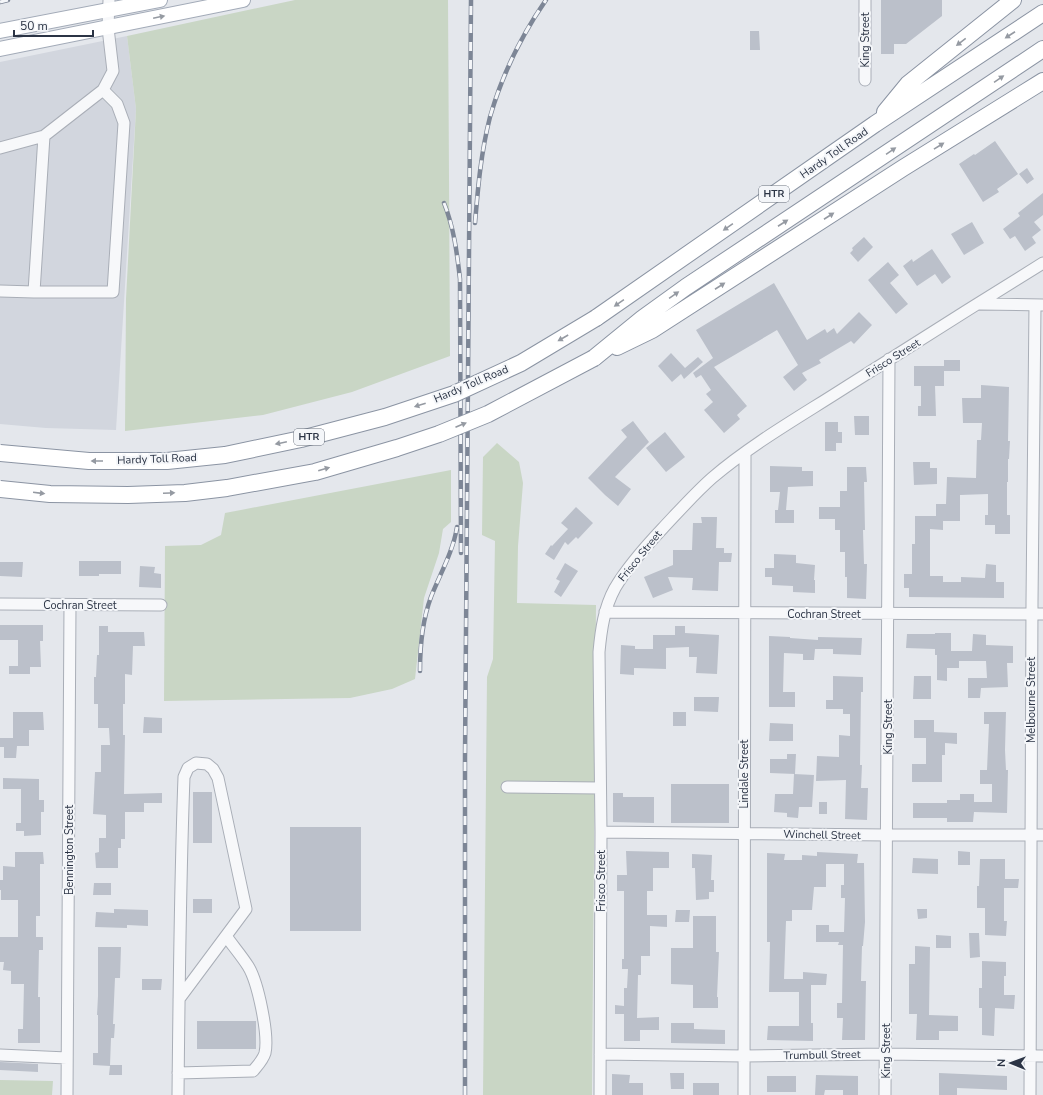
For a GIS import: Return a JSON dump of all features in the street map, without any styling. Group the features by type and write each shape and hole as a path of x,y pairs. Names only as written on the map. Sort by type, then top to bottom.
{"highway":[{"path":"875,124 908,84 1014,0"},
{"path":"875,124 1043,13"},
{"path":"594,358 643,318 686,287 1038,53"},
{"path":"0,488 50,494 128,495 185,493 227,488 315,472 439,434 488,414 594,358 652,330 903,168 1041,83"},
{"name":"Hardy Toll Road","path":"0,453 89,461 167,461 225,455 300,439 385,417 454,394 521,362 596,318 875,124"}],"main road":[{"path":"0,31 109,5 160,0"},
{"path":"0,49 243,0"}],"street":[{"name":"King Street","path":"865,0 865,80"},
{"path":"0,148 44,136 103,90 113,71 108,28 109,5"},
{"path":"0,291 113,292 124,123 117,104 103,90"},
{"path":"34,292 44,136"},
{"name":"Frisco Street","path":"600,1095 601,832 599,652 605,612 615,588 626,570 654,537 712,478 746,453 889,360 1043,263"},
{"path":"979,304 1039,305"},
{"name":"Melbourne Street","path":"1030,1095 1032,614 1039,305"},
{"name":"King Street","path":"885,1095 888,835 889,360"},
{"name":"Lindale Street","path":"744,1095 746,453"},
{"name":"Cochran Street","path":"0,604 161,605"},
{"name":"Bennington Street","path":"67,1095 70,605"},
{"name":"Cochran Street","path":"605,612 1043,614"},
{"path":"178,1095 180,869 184,777 188,768 196,763 206,764 213,769 218,778 246,909 179,999"},
{"path":"507,786 600,788"},
{"name":"Winchell Street","path":"601,832 1043,835"},
{"path":"178,1073 252,1071 260,1063 264,1053 265,1040 260,999 249,967 226,936"},
{"name":"Trumbull Street","path":"600,1054 744,1056 885,1054 1043,1056"},
{"path":"0,1055 67,1058"}],"shaded area":[{"path":"127,36 136,109 116,430 46,428 0,424 0,62"}],"green space":[{"path":"295,0 448,0 450,356 352,392 263,415 125,431 126,299 136,109 127,36"},
{"path":"497,443 519,462 523,483 518,546 517,603 596,605 592,1095 483,1095 487,677 493,659 495,541 482,535 483,457"},
{"path":"451,470 451,522 443,529 439,553 424,598 415,679 392,689 350,698 164,701 165,546 201,545 221,535 225,513"},
{"path":"0,1080 53,1081 52,1095 0,1095"}],"building":[{"path":"881,0 942,0 942,16 906,44 894,44 894,54 881,54"},
{"path":"750,31 759,31 760,50 750,50"},
{"path":"995,141 1018,174 997,189 999,192 983,202 959,164"},
{"path":"1027,168 1034,179 1027,184 1019,174"},
{"path":"1043,193 1043,215 1034,222 1041,230 1032,237 1036,243 1025,251 1015,236 1010,239 1003,229 1020,216 1018,213"},
{"path":"972,222 984,243 964,255 951,234"},
{"path":"864,237 873,247 858,262 850,253 853,250 852,248"},
{"path":"932,249 951,277 942,284 935,274 917,286 903,266 912,259 913,262"},
{"path":"888,262 899,275 890,283 908,304 896,314 868,280"},
{"path":"774,283 807,340 825,329 827,333 834,328 837,334 859,312 872,325 854,344 851,341 819,360 821,363 802,373 807,380 794,391 783,377 798,365 777,330 714,367 747,406 737,415 740,419 724,433 704,410 713,402 706,394 711,390 701,375 696,378 693,373 713,358 696,330"},
{"path":"671,353 685,368 698,357 703,362 684,379 681,374 672,382 658,366"},
{"path":"944,360 960,360 960,371 944,371"},
{"path":"914,366 944,366 944,386 935,386 936,416 918,416 918,406 921,406 921,386 914,386"},
{"path":"981,385 1009,387 1008,441 1010,441 1007,482 1007,515 1010,515 1010,534 995,534 995,525 985,525 985,515 988,515 988,494 960,495 960,521 943,521 943,530 930,529 930,576 943,576 943,582 961,582 961,577 985,578 986,564 996,565 996,582 1004,582 1004,598 909,597 909,588 904,588 904,574 912,574 912,544 915,544 915,516 936,516 936,504 946,504 947,477 976,478 977,440 981,440 982,423 963,423 962,398 981,398"},
{"path":"854,416 869,416 869,435 855,435"},
{"path":"633,421 649,442 615,477 631,489 618,506 588,478 627,437 621,430"},
{"path":"825,422 838,422 838,432 842,432 842,443 836,443 836,451 825,451"},
{"path":"665,432 685,457 666,472 646,448"},
{"path":"913,462 930,462 930,468 937,468 937,484 914,485"},
{"path":"770,466 802,467 802,471 813,471 813,486 788,487 786,510 794,510 794,523 775,523 775,510 778,510 780,492 770,492"},
{"path":"847,467 866,467 867,482 864,482 865,530 863,530 864,564 867,564 866,599 847,598 845,552 840,552 840,530 835,530 835,519 819,519 819,507 840,507 840,491 847,491"},
{"path":"576,507 593,523 578,539 576,537 568,545 565,542 554,560 545,554 551,545 552,546 568,529 561,523"},
{"path":"701,517 717,517 716,548 724,548 724,553 732,553 731,562 719,562 718,591 692,590 693,578 668,577 673,590 653,598 644,577 673,565 673,550 692,550 693,523 702,523"},
{"path":"774,554 796,555 796,563 815,565 815,593 793,592 793,586 772,585 772,577 765,577 765,568 774,568"},
{"path":"79,561 121,561 121,574 79,576"},
{"path":"0,562 23,562 22,577 0,576"},
{"path":"565,563 578,571 561,597 554,592 560,581 556,579"},
{"path":"140,566 155,567 154,573 161,574 161,588 139,587"},
{"path":"0,625 43,625 43,641 40,641 41,667 30,667 30,674 9,674 9,666 18,666 18,640 0,640"},
{"path":"99,626 108,626 108,632 144,632 145,646 133,646 132,675 125,674 125,704 123,704 123,735 125,735 124,794 162,793 162,803 144,803 144,812 125,812 125,839 121,839 121,848 118,848 118,868 96,868 95,853 99,852 99,838 106,838 106,815 93,814 95,772 101,772 101,745 110,745 109,728 98,728 98,704 94,704 94,677 96,677 97,655 99,655"},
{"path":"675,626 685,626 685,633 719,635 717,674 696,673 697,657 689,657 689,647 666,648 666,669 634,668 634,675 620,674 621,645 635,646 635,649 653,649 653,635 675,635"},
{"path":"951,633 951,651 972,651 973,634 986,635 986,645 1013,646 1013,663 1007,663 1008,687 981,688 980,698 968,698 968,678 987,678 986,661 959,661 959,668 947,668 947,681 937,680 937,655 935,655 935,649 906,648 907,634"},
{"path":"769,636 818,640 818,637 862,638 861,655 833,654 833,649 815,649 814,660 803,660 803,654 784,653 783,692 795,692 795,707 769,707"},
{"path":"833,676 863,677 863,692 861,692 860,765 862,765 861,788 868,788 867,820 845,819 846,780 816,781 817,756 839,757 839,735 850,736 850,714 843,714 843,709 826,709 826,700 833,700"},
{"path":"914,676 931,676 931,699 913,699"},
{"path":"694,697 719,697 718,712 694,711"},
{"path":"13,712 43,712 44,730 29,730 29,746 17,746 16,758 4,758 4,747 0,747 0,738 13,738"},
{"path":"673,712 686,712 686,726 673,726"},
{"path":"984,712 1006,712 1005,750 1006,770 1008,770 1007,813 974,812 973,822 947,822 947,818 913,818 913,803 947,803 947,800 960,800 960,794 974,794 974,802 992,802 992,784 980,784 980,770 987,770 989,724 984,724"},
{"path":"144,717 162,718 162,733 143,733"},
{"path":"914,720 934,720 934,732 957,733 957,744 945,743 945,755 942,755 942,782 912,782 912,764 926,764 926,738 914,738"},
{"path":"770,723 793,724 793,741 769,741"},
{"path":"787,754 796,754 795,774 770,773 770,759 787,759"},
{"path":"794,774 814,775 812,807 799,807 798,818 787,817 787,813 774,812 775,794 793,794"},
{"path":"3,778 39,779 39,800 44,800 44,812 41,812 41,835 24,836 24,831 16,831 16,823 21,823 21,789 3,789"},
{"path":"671,784 729,784 729,823 671,823"},
{"path":"193,792 212,792 212,843 193,843"},
{"path":"613,793 623,793 623,797 654,797 654,823 613,822"},
{"path":"819,802 827,802 827,814 819,814"},
{"path":"290,827 361,827 361,931 290,931"},
{"path":"626,851 669,852 669,868 653,868 653,891 647,891 647,915 667,915 667,927 650,926 650,956 641,956 641,975 638,975 637,1018 659,1017 659,1030 640,1030 640,1041 624,1041 624,1014 615,1014 615,1005 624,1006 624,988 627,988 628,969 622,969 622,959 624,959 624,891 617,891 617,875 627,875"},
{"path":"958,851 970,852 970,865 958,865"},
{"path":"15,852 43,852 44,864 40,864 40,916 36,916 36,937 43,937 43,950 39,950 38,997 40,997 40,1043 18,1043 18,1029 23,1029 24,984 11,984 11,971 3,970 4,962 0,962 0,937 18,937 18,900 1,900 0,890 0,880 3,880 3,866 15,867"},
{"path":"817,852 858,854 857,863 864,863 865,922 862,946 861,981 866,981 865,1040 842,1040 843,1018 837,1018 837,1003 842,1003 843,945 838,945 839,942 816,942 816,925 829,925 829,932 844,932 845,898 841,898 841,885 844,885 844,864 826,864 826,887 814,887 812,910 792,910 792,921 786,921 784,979 803,979 803,972 827,974 826,985 811,985 811,1023 813,1023 813,1041 767,1040 768,1026 799,1026 799,992 769,992 770,942 767,942 767,853 785,854 784,860 802,860 802,855 817,856"},
{"path":"692,854 712,855 711,880 714,880 714,892 709,892 709,899 696,900 695,868 692,868"},
{"path":"913,858 938,859 938,874 912,873"},
{"path":"980,859 1005,859 1005,879 1019,879 1018,888 1004,888 1004,921 1007,921 1006,936 985,935 985,908 977,908 977,886 979,886"},
{"path":"94,883 111,883 111,895 93,895"},
{"path":"193,899 212,899 212,913 193,913"},
{"path":"114,909 148,910 148,926 127,925 127,928 95,927 96,912 114,913"},
{"path":"917,909 927,909 927,918 918,919"},
{"path":"676,910 690,910 689,922 675,922"},
{"path":"693,916 716,916 716,952 719,952 718,1008 693,1008 693,985 671,984 671,948 693,948"},
{"path":"969,933 979,933 980,957 970,958"},
{"path":"936,935 951,936 951,948 936,948"},
{"path":"915,946 930,947 929,1015 958,1016 958,1031 939,1031 939,1040 916,1040 917,1014 909,1014 909,964 915,964"},
{"path":"98,947 121,947 120,978 115,978 113,1024 115,1024 114,1038 111,1038 110,1065 122,1065 122,1075 109,1075 110,1066 93,1065 93,1053 98,1053"},
{"path":"982,961 1006,962 1004,995 1015,995 1014,1009 995,1008 994,1036 982,1035 982,1008 979,1008 979,988 982,988"},
{"path":"142,979 162,979 161,990 142,990"},
{"path":"197,1021 256,1021 256,1049 197,1049"},
{"path":"671,1023 694,1023 694,1029 725,1030 725,1044 671,1043"},
{"path":"0,1062 38,1064 38,1072 0,1070"},
{"path":"670,1073 684,1073 684,1089 671,1089"},
{"path":"939,1073 1007,1076 1007,1090 957,1088 957,1095 939,1095"},
{"path":"612,1074 630,1075 629,1083 643,1083 643,1095 612,1095"},
{"path":"816,1075 858,1076 858,1095 843,1095 843,1090 825,1090 824,1095 815,1095"},
{"path":"767,1076 796,1076 796,1092 767,1092"},
{"path":"693,1083 719,1083 719,1095 693,1095"}],"railway":[{"path":"0,2 8,0"},
{"path":"465,1095 465,758 471,0"},
{"path":"475,223 482,156 495,101 506,71 520,42 546,0"},
{"path":"444,203 453,231 460,279 461,553"},
{"path":"420,671 421,642 425,615 449,554 457,527"}]}
